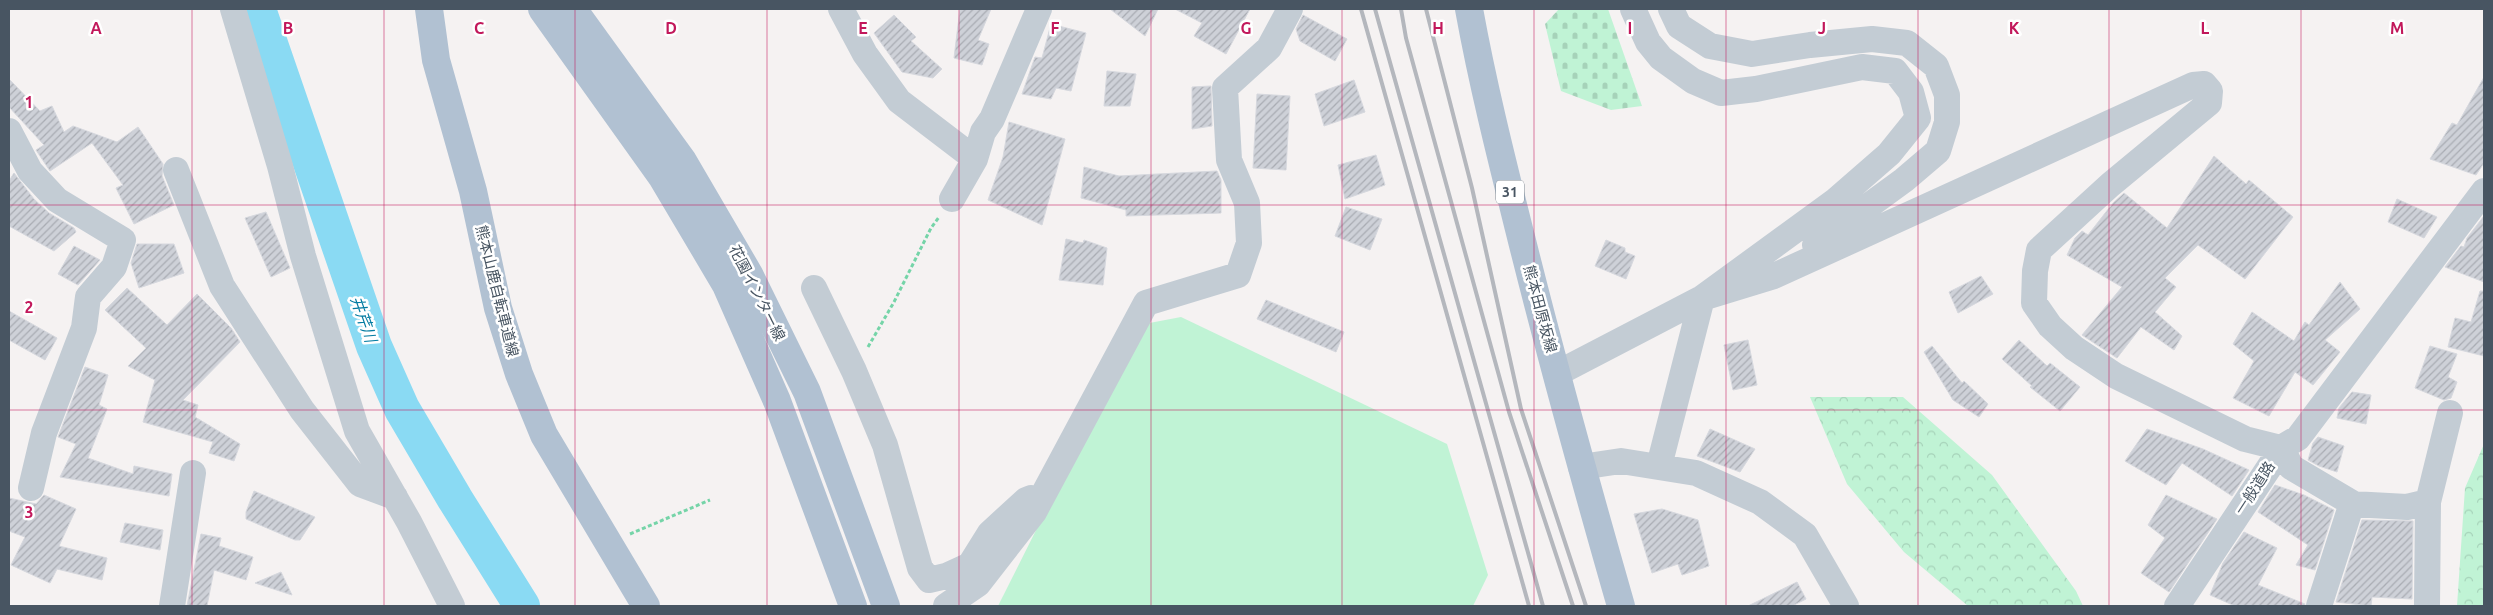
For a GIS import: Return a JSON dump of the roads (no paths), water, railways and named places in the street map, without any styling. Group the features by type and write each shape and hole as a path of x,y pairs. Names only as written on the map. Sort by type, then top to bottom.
{"main road":[{"name":"熊本山鹿自転車道線","path":"430,9 436,60 473,190 498,308 519,374 544,434 646,606"},
{"name":"花園インター線","path":"542,9 662,177 726,285 777,401 853,606"},
{"name":"花園インター線","path":"573,9 683,161 749,274 807,392 886,606"},
{"name":"熊本田原坂線","path":"1468,9 1482,81 1556,374 1580,466 1621,606"}],"street":[{"path":"233,9 280,166 303,256 357,431 395,497 452,606"},
{"path":"840,9 865,54 899,101 975,159"},
{"path":"952,199 975,159 983,132 992,118 1039,9"},
{"path":"946,606 978,584 1034,512 1146,303 1238,276 1249,242 1247,203 1229,160 1225,88 1269,48 1290,9"},
{"path":"1556,374 1702,298 1835,201 1889,154 1918,118 1911,92 1895,71 1862,67 1756,89 1721,93 1693,81 1661,58 1648,42 1633,9"},
{"path":"1672,9 1678,26 1710,46 1752,54 1872,38 1907,43 1936,66 1947,95 1947,122 1938,151 1904,180 1774,276"},
{"path":"1702,298 1774,276 2175,93 2193,85 2204,84 2210,91 2209,103 2110,185 2039,250 2035,271 2034,303 2050,326 2074,348 2116,376 2246,439 2282,448 2298,438 2484,191"},
{"path":"12,147 30,171 57,200 123,240 114,266 88,297 84,328 44,433 32,488"},
{"path":"176,170 222,286 302,410 360,484 395,497"},
{"path":"814,288 854,372 885,445 920,568 928,580 946,576 970,565 990,533 1026,500 1044,493"},
{"path":"1660,466 1702,298"},
{"path":"2428,606 2428,502 2450,413"},
{"name":"一般道路","path":"2282,448 2291,467 2352,504 2407,507 2428,502"},
{"name":"一般道路","path":"2177,606 2282,448"},
{"path":"1580,466 1621,461 1696,472 1760,502 1805,535 1846,606"},
{"path":"172,606 193,473"},
{"path":"2320,606 2352,504"}],"waterway":[{"name":"井芹川","path":"258,9 374,346 402,409 455,499 522,606"}],"railway":[{"path":"1361,9 1529,606"},
{"path":"1375,9 1543,606"},
{"path":"1401,9 1406,38 1509,412 1573,606"},
{"path":"1426,9 1472,188 1521,409 1586,606"}]}
